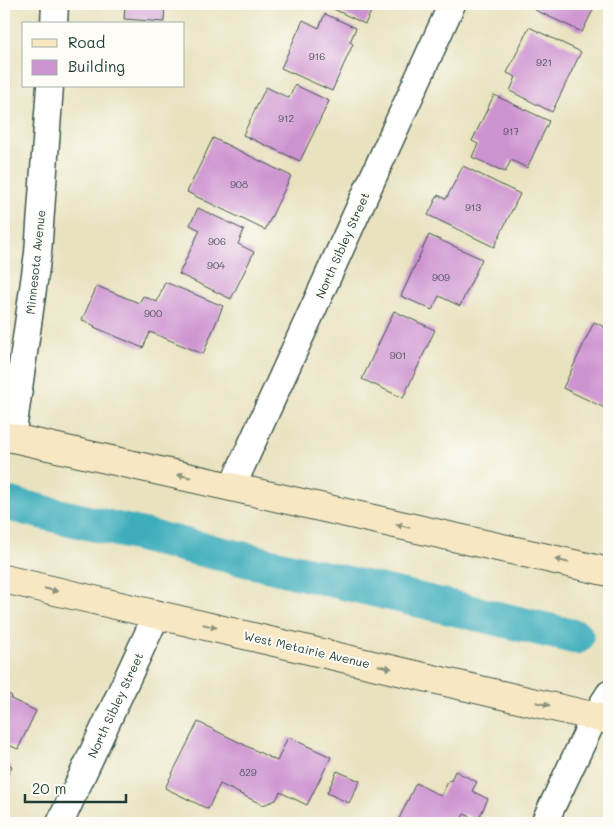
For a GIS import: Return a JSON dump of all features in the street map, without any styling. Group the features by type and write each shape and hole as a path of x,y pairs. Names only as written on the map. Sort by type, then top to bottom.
{"main road":[{"path":"8,437 609,572"},
{"name":"West Metairie Avenue","path":"4,579 602,718"}],"street":[{"path":"54,22 55,4"},
{"name":"North Sibley Street","path":"232,487 452,4"},
{"name":"Minnesota Avenue","path":"8,437 38,253 50,88"},
{"name":"North Sibley Street","path":"60,823 157,614"},
{"path":"544,823 602,718 609,694"}],"building":[{"path":"125,4 165,4 164,22 124,19"},
{"path":"323,4 375,4 365,24"},
{"path":"538,4 596,4 582,32 535,10"},
{"path":"325,14 356,28 350,42 353,44 332,91 281,68 303,20 319,28"},
{"path":"529,27 581,52 552,112 510,91 516,77 507,73"},
{"path":"295,85 329,101 300,161 243,135 266,87 289,98"},
{"path":"494,95 549,121 527,168 511,160 505,172 472,157 478,144 472,141"},
{"path":"213,138 291,176 265,230 187,192"},
{"path":"463,166 520,194 494,247 428,215 438,195 446,199"},
{"path":"198,208 244,230 238,244 254,252 231,299 179,274 200,230 190,225"},
{"path":"429,235 482,259 460,306 439,296 432,310 401,296"},
{"path":"165,282 223,306 203,354 150,332 143,348 82,320 97,286 139,303 143,296 157,302"},
{"path":"394,311 435,330 403,398 362,379"},
{"path":"594,322 609,329 609,410 563,388"},
{"path":"4,692 12,696 11,699 36,711 18,749 4,743"},
{"path":"198,722 277,761 288,737 331,757 307,805 280,792 276,800 263,805 220,784 208,809 165,788"},
{"path":"4,762 12,766 4,783"},
{"path":"337,771 360,781 349,803 327,793"},
{"path":"455,771 477,782 472,791 488,799 478,820 464,814 459,823 397,823 416,783 441,796"}],"waterway":[{"path":"4,503 576,637"}]}
